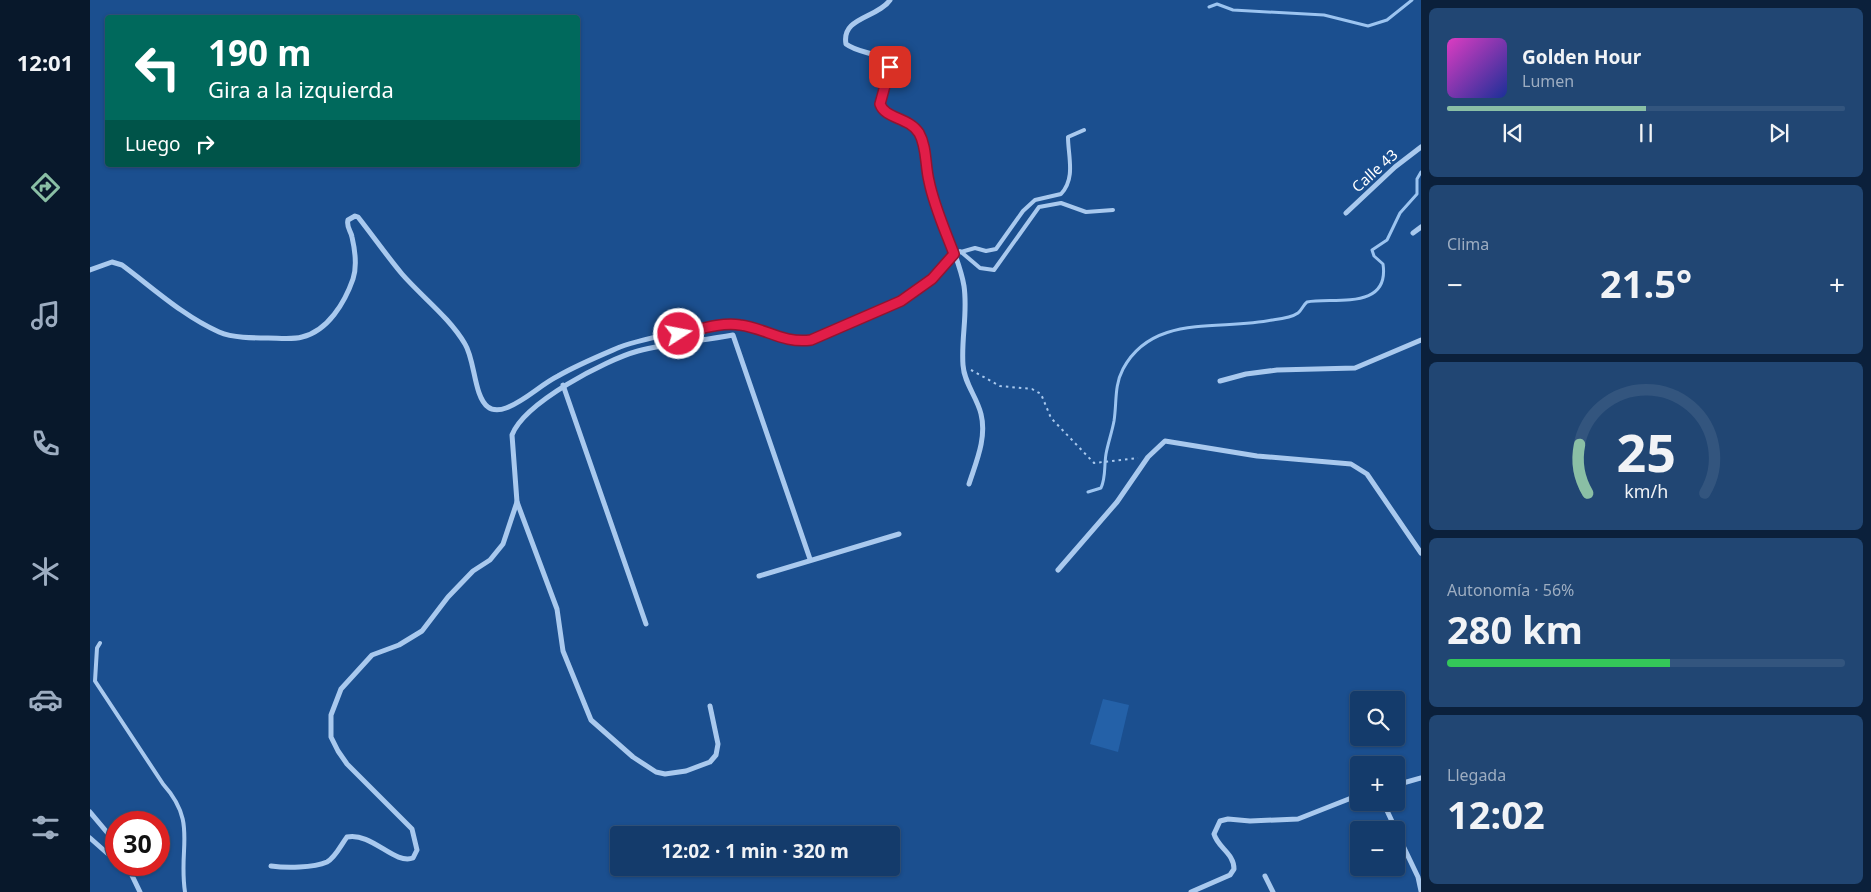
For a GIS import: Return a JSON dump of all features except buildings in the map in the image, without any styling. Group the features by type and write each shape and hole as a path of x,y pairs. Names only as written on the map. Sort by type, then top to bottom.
{"street":[{"path":"890,0 885,8 846,29 846,44 852,48 878,54 887,60 890,73 880,104 882,110 913,124 923,141 929,182 964,283 966,312 963,365 967,382 981,414 983,430 969,484"},
{"name":"Calle 43","path":"1346,213 1395,167 1421,147"},
{"path":"90,270 112,262 122,265 192,318 221,333 252,338 302,337 316,331 325,323 342,304 348,291 354,276 354,256 352,236 347,225 348,220 355,216 402,273 461,338 473,362 477,385 483,401 489,408 496,410 521,400 558,375 622,347 645,340 729,324 753,327 784,339 798,342 811,340 901,301 932,279 954,254"},
{"path":"1413,233 1421,228"},
{"path":"729,324 810,559"},
{"path":"710,706 718,744 716,755 710,762 694,768 665,774 656,772 633,757 591,720 563,651 557,609 517,502 512,435 516,425 564,385 637,352 732,335"},
{"path":"1220,381 1268,371 1355,368 1421,340"},
{"path":"564,385 646,624"},
{"path":"1058,570 1117,502 1148,456 1166,441 1258,456 1351,464 1367,474 1421,552"},
{"path":"271,866 288,868 326,862 334,856 347,837 355,836 363,838 403,860 413,858 417,850 412,829 348,764 338,751 331,737 330,715 342,689 372,655 399,645 422,630 448,597 473,571 490,560 504,544 517,502"},
{"path":"759,576 810,559 899,534"},
{"path":"1405,782 1421,778"},
{"path":"1191,892 1230,875 1234,869 1232,857 1216,841 1214,834 1220,821 1228,818 1250,821 1298,819 1350,798"},
{"path":"90,812 105,830"},
{"path":"90,838 105,851"},
{"path":"1405,849 1418,877 1421,891"},
{"path":"132,876 140,892"},
{"path":"1265,876 1274,892"}],"lane":[{"path":"954,254 975,248 986,251 996,249 1023,211 1035,200 1061,194 1068,183 1071,161 1068,137 1084,130"},
{"path":"960,251 980,268 994,270 1039,207 1061,203 1086,212 1113,210"},
{"path":"100,643 97,648 95,681 163,784 176,798 185,819 182,874 185,892"}],"path":[{"path":"963,365 1000,386 1032,389 1041,394 1051,418 1094,463 1148,456"}],"shaded area":[{"path":"1103,699 1129,705 1118,752 1090,744"}],"waterway":[{"path":"1209,7 1217,4 1233,10 1324,15 1368,26 1387,20 1412,0"},
{"path":"1088,492 1101,488 1103,484 1106,454 1114,421 1118,382 1123,369 1136,351 1152,339 1170,332 1189,328 1282,319 1298,313 1307,302 1357,299 1369,295 1378,289 1383,279 1383,264 1374,256 1372,250 1387,240 1400,213 1417,194 1417,179 1421,172"}],"route":[{"path":"679,334 729,324 753,327 784,339 798,342 811,340 901,301 932,279 954,254 929,182 923,141 913,124 882,110 880,104 884,86 890,73 890,67"}]}
